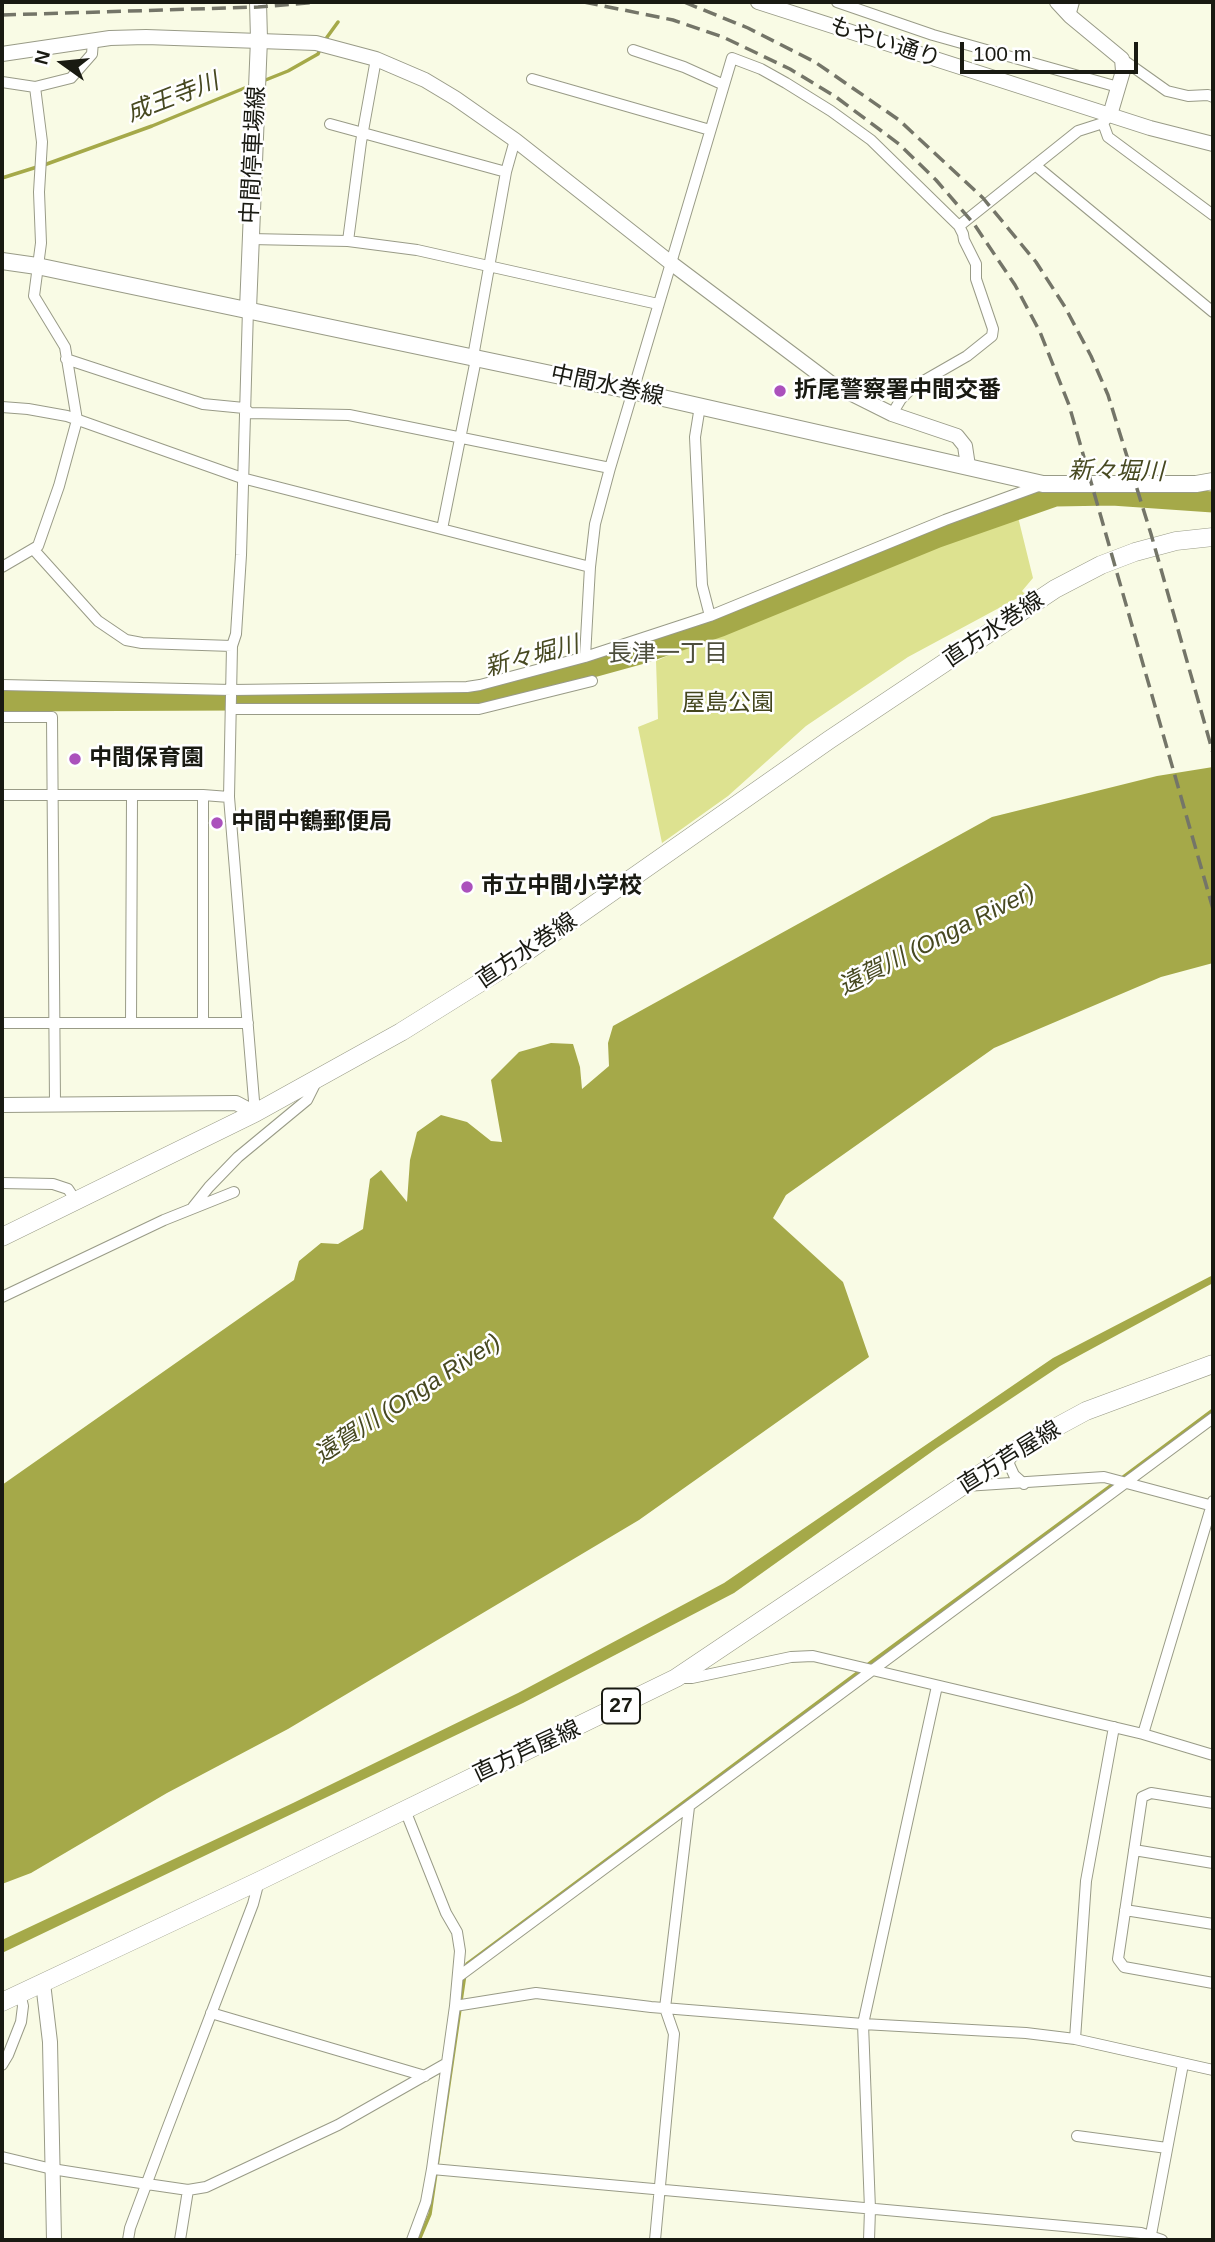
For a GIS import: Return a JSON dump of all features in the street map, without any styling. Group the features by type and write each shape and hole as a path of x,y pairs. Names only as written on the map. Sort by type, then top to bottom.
{"main road":[{"name":"中間停車場線","path":"248,309 259,39 258,2"},
{"name":"中間水巻線","path":"2,261 37,265 632,391 1043,484 1196,484 1213,481"},
{"name":"直方水巻線","path":"2,1237 256,1113 317,1080 502,969 830,740 1055,589 1101,565 1135,552 1176,541 1213,537"},
{"name":"直方芦屋線","path":"2,2002 259,1881 676,1678 1011,1454 1086,1411 1213,1364"}],"street":[{"name":"もやい通り","path":"758,2 1107,119 1213,144"},
{"path":"837,2 933,35 1118,87"},
{"path":"1057,2 1072,9 1122,59 1167,90 1188,96 1213,97"},
{"path":"925,56 933,35"},
{"path":"2,54 93,41 146,37 316,43 376,59 425,80 515,140 671,263 832,384 892,414 957,436 965,446 968,466"},
{"path":"2,82 35,87 71,78 92,54 93,41"},
{"path":"633,50 684,66 724,85"},
{"path":"585,657 595,524 732,58 761,69 786,83 871,140 959,226 976,264 976,279 993,329 992,336 967,356 913,387 901,399 892,414"},
{"path":"348,242 376,59"},
{"path":"1122,59 1123,71 1107,119 1108,137 1213,215"},
{"path":"532,79 710,130"},
{"path":"2,568 38,546 59,486 77,420 65,347 34,296 41,243 39,192 42,142 35,87"},
{"path":"959,226 1078,131 1107,119"},
{"path":"330,124 506,172"},
{"path":"442,529 475,364 473,357 506,172 515,140"},
{"path":"1035,165 1213,312"},
{"path":"250,239 348,242 416,250 658,304"},
{"path":"248,309 236,634 232,646 229,797 256,1113"},
{"path":"66,359 203,404 244,408 250,413 349,415 610,468"},
{"path":"700,406 695,437 702,584 710,617"},
{"path":"2,407 67,416 242,478 590,567"},
{"path":"2,685 232,691 467,687 585,657 710,617 945,520 1043,484"},
{"path":"1196,484 1213,490"},
{"path":"34,550 98,621 126,640 232,646"},
{"path":"231,708 479,709 592,681"},
{"path":"2,717 52,716 55,1104"},
{"path":"2,795 229,797"},
{"path":"131,1023 132,795"},
{"path":"204,795 204,1023"},
{"path":"2,1023 248,1023"},
{"path":"192,1209 238,1157 307,1100 317,1080"},
{"path":"2,1105 236,1103 256,1113"},
{"path":"2,1183 53,1184 68,1189 76,1201"},
{"path":"2,1297 234,1192"},
{"path":"458,1977 1213,1418"},
{"path":"1011,1454 1009,1464 1014,1475 1024,1483"},
{"path":"964,1486 1104,1477 1213,1504 1143,1734"},
{"path":"676,1678 692,1678 792,1657 813,1656 1143,1734 1213,1755"},
{"path":"869,2240 863,2024 937,1686"},
{"path":"1075,2039 1086,1881 1114,1727"},
{"path":"1213,1803 1151,1793 1142,1797 1118,1959 1124,1967 1213,1983"},
{"path":"655,2240 674,2034 665,2008 689,1807"},
{"path":"405,1810 446,1913 457,1931 460,1951 432,2169 426,2202 412,2240"},
{"path":"1134,1850 1213,1863"},
{"path":"128,2240 253,1904 259,1881"},
{"path":"1125,1910 1213,1924"},
{"path":"43,1983 50,2042 54,2240"},
{"path":"2,2065 20,2022 23,2006 20,1993"},
{"path":"455,2006 536,1993 665,2008 863,2024 1026,2033 1075,2039 1213,2070"},
{"path":"211,2013 425,2076"},
{"path":"2,2157 51,2169 147,2184 188,2190 206,2187 338,2125 447,2063"},
{"path":"432,2169 1155,2239 1167,2148 1183,2064"},
{"path":"1077,2136 1167,2148"},
{"path":"180,2240 188,2190"}],"green space":[{"name":"屋島公園","path":"1018,517 1033,578 1022,591 1025,594 908,657 806,726 728,796 662,843 638,727 658,719 656,661 826,585"}],"water":[{"name":"遠賀川 (Onga River)","path":"1213,767 1213,963 1161,977 994,1048 786,1195 773,1218 843,1282 869,1357 639,1520 288,1729 167,1793 31,1873 2,1884 2,1485 294,1280 299,1261 321,1243 338,1244 363,1229 370,1179 381,1170 407,1202 410,1160 417,1132 441,1115 467,1122 491,1141 502,1142 491,1080 519,1052 551,1043 573,1044 580,1067 582,1089 609,1066 608,1043 613,1026 992,817 1157,776"},
{"path":"1213,1275 1213,1283 1060,1366 937,1448 734,1593 523,1703 2,1953 2,1940 518,1693 724,1583 1053,1358"}],"waterway":[{"name":"成王寺川","path":"325,40 338,22"},
{"name":"成王寺川","path":"263,81 318,54 321,47"},
{"name":"成王寺川","path":"44,165 152,126 252,85"},
{"name":"成王寺川","path":"2,178 37,167"},
{"name":"新々堀川","path":"2,701 477,699 640,654 721,626 938,537 1055,496 1112,495 1213,502"},
{"path":"1122,1478 1213,1410"},
{"path":"866,1666 1116,1482"},
{"path":"467,1967 467,1964 860,1671"},
{"path":"461,2001 465,1974"},
{"path":"419,2240 430,2214 460,2009"}],"railway":[{"path":"2,15 258,7 320,2"},
{"path":"584,2 673,20 723,37 790,69 836,97 899,144 936,180 974,224 1015,285 1040,332 1069,405 1213,909"},
{"path":"684,2 748,28 815,62 899,120 983,198 1036,262 1065,307 1108,395 1151,534 1213,753"}],"place":[{"name":"折尾警察署中間交番","path":"780,391"},
{"name":"中間保育園","path":"75,759"},
{"name":"中間中鶴郵便局","path":"217,823"},
{"name":"市立中間小学校","path":"467,887"}],"district":[{"name":"長津一丁目","path":"668,654"}]}
